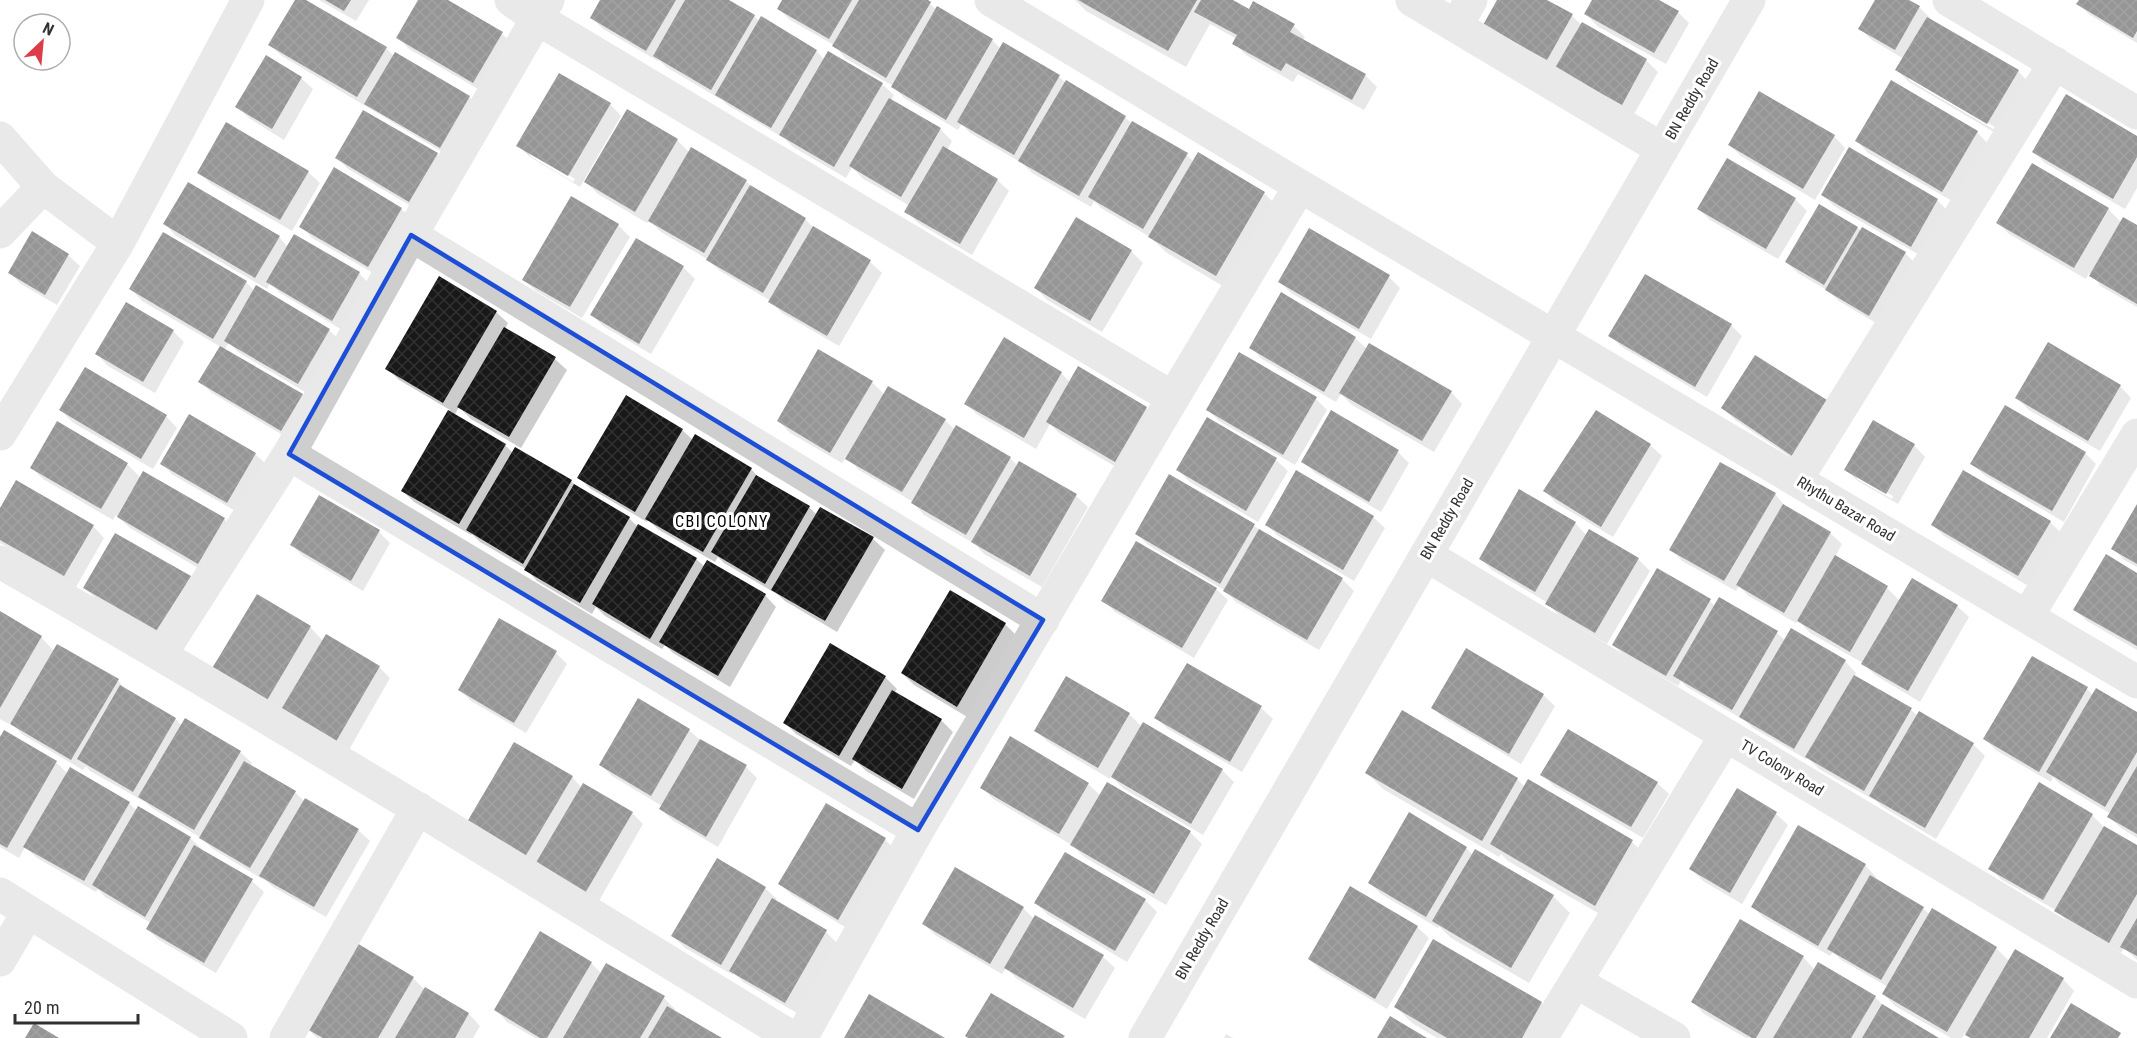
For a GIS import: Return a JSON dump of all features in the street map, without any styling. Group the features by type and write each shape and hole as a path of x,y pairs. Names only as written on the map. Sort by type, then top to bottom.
{"street":[{"path":"0,434 118,243 248,0"},
{"path":"511,0 543,9 1173,398"},
{"name":"Rhythu Bazar Road","path":"992,0 1300,186 2137,682"},
{"path":"1412,0 1463,13 1662,149"},
{"name":"BN Reddy Road","path":"1145,1038 1749,0"},
{"path":"1949,0 2137,113"},
{"path":"161,654 289,454 411,235 543,9"},
{"path":"1797,480 2055,63"},
{"path":"0,138 43,187 118,243"},
{"path":"801,1038 918,830 1300,186"},
{"path":"0,232 43,187"},
{"path":"411,235 1043,620"},
{"path":"2028,617 2137,435"},
{"path":"289,454 918,830"},
{"name":"TV Colony Road","path":"1426,555 2137,982"},
{"path":"0,562 161,654 418,808 793,1038"},
{"path":"1542,1038 1726,735"},
{"path":"286,1038 418,808"},
{"path":"0,894 231,1038"},
{"path":"0,960 28,912"},
{"path":"1576,982 1674,1038"}],"highlighted area":[{"path":"411,235 1043,620 918,830 289,454"}],"building":[{"path":"295,0 306,0 387,47 357,97 268,45"},
{"path":"325,0 351,0 344,11"},
{"path":"418,0 448,0 503,32 473,83 396,38"},
{"path":"600,0 676,0 646,51 590,18"},
{"path":"685,0 729,0 755,15 711,90 653,56"},
{"path":"782,0 852,0 829,39 777,9"},
{"path":"859,0 928,0 931,2 886,78 832,46"},
{"path":"1078,0 1197,0 1168,51"},
{"path":"1201,0 1233,0 1249,9 1253,1 1295,24 1290,32 1366,74 1352,100 1286,63 1281,71 1232,44 1237,35 1194,12"},
{"path":"1497,0 1547,0 1573,14 1547,60 1483,25"},
{"path":"1592,0 1659,0 1679,11 1654,53 1584,14"},
{"path":"1875,0 1909,0 1920,6 1895,50 1858,29"},
{"path":"2079,0 2137,0 2137,31 2133,38 2076,4"},
{"path":"937,6 993,39 946,120 891,87"},
{"path":"761,16 817,50 771,128 715,95"},
{"path":"1927,17 2019,70 1987,124 1895,70"},
{"path":"1582,22 1647,59 1622,105 1555,68"},
{"path":"1003,42 1060,75 1014,155 957,122"},
{"path":"828,51 883,83 834,167 779,135"},
{"path":"395,52 470,96 440,148 364,104"},
{"path":"266,55 302,77 272,129 235,107"},
{"path":"559,73 611,103 568,176 516,146"},
{"path":"1066,80 1126,116 1079,196 1018,161"},
{"path":"1891,80 1978,131 1942,192 1855,141"},
{"path":"1759,91 1835,135 1803,189 1728,145"},
{"path":"2066,94 2137,136 2137,157 2113,199 2032,152"},
{"path":"889,98 941,128 901,197 849,166"},
{"path":"627,109 678,139 635,212 584,182"},
{"path":"363,110 438,153 409,202 335,158"},
{"path":"1132,121 1188,153 1143,229 1088,197"},
{"path":"226,122 309,171 280,220 197,173"},
{"path":"943,146 998,179 960,244 904,212"},
{"path":"691,147 747,180 704,253 648,221"},
{"path":"1849,147 1938,199 1911,247 1821,195"},
{"path":"1198,152 1265,192 1216,276 1148,237"},
{"path":"1727,158 1796,198 1766,249 1697,209"},
{"path":"2032,163 2109,208 2074,268 1996,223"},
{"path":"334,167 402,208 368,267 299,227"},
{"path":"188,182 280,236 255,278 163,224"},
{"path":"750,185 806,218 763,293 706,260"},
{"path":"571,196 619,224 570,307 522,280"},
{"path":"1819,204 1858,227 1824,285 1785,262"},
{"path":"1076,217 1132,250 1090,321 1034,288"},
{"path":"2123,217 2137,225 2137,304 2089,276"},
{"path":"813,226 871,260 827,336 768,302"},
{"path":"1862,227 1906,252 1869,316 1825,290"},
{"path":"1309,228 1390,275 1359,329 1278,282"},
{"path":"32,231 69,254 45,295 8,273"},
{"path":"163,232 247,281 213,339 129,289"},
{"path":"294,234 360,272 332,321 266,282"},
{"path":"636,238 684,266 639,344 590,315"},
{"path":"1645,274 1732,324 1695,387 1608,336"},
{"path":"439,276 497,311 443,403 385,369"},
{"path":"256,285 330,329 298,384 224,341"},
{"path":"1281,292 1356,337 1324,392 1249,348"},
{"path":"126,302 174,330 143,382 95,354"},
{"path":"504,327 556,357 509,437 457,407"},
{"path":"1004,337 1062,372 1024,438 964,404"},
{"path":"2048,342 2121,385 2088,441 2015,398"},
{"path":"1369,343 1452,391 1422,441 1339,393"},
{"path":"220,346 303,394 281,431 198,382"},
{"path":"818,349 873,381 830,453 777,421"},
{"path":"1239,352 1317,397 1283,455 1206,410"},
{"path":"1755,355 1827,400 1795,458 1721,408"},
{"path":"1078,366 1147,407 1115,462 1046,422"},
{"path":"85,367 167,415 141,459 59,410"},
{"path":"888,386 946,419 902,492 845,459"},
{"path":"626,395 683,429 635,512 577,478"},
{"path":"2005,405 2086,452 2052,511 1970,464"},
{"path":"448,410 506,444 459,524 401,491"},
{"path":"1331,410 1399,450 1369,502 1301,462"},
{"path":"1596,410 1651,444 1601,527 1543,491"},
{"path":"189,414 256,453 227,503 160,464"},
{"path":"1207,417 1277,458 1246,511 1176,470"},
{"path":"1873,420 1915,444 1886,494 1844,470"},
{"path":"57,421 128,463 101,509 30,468"},
{"path":"956,425 1011,457 966,535 911,503"},
{"path":"695,434 752,468 703,552 645,519"},
{"path":"515,447 572,480 523,564 466,530"},
{"path":"1019,461 1077,494 1030,576 971,542"},
{"path":"1720,462 1776,493 1724,581 1669,550"},
{"path":"1296,470 1374,516 1343,570 1265,525"},
{"path":"1963,470 2051,521 2018,576 1931,525"},
{"path":"143,471 225,518 198,564 117,517"},
{"path":"1169,474 1255,524 1220,584 1135,534"},
{"path":"756,475 810,506 765,584 711,552"},
{"path":"16,480 94,525 64,576 0,540 0,508"},
{"path":"574,484 630,517 580,603 524,570"},
{"path":"1519,489 1576,522 1535,592 1479,559"},
{"path":"319,495 380,530 351,581 290,545"},
{"path":"1783,504 1831,532 1784,613 1736,585"},
{"path":"2137,504 2137,564 2111,549"},
{"path":"820,507 874,537 825,621 771,590"},
{"path":"638,524 697,558 650,639 592,604"},
{"path":"1259,529 1343,578 1307,640 1223,591"},
{"path":"1589,529 1639,558 1595,633 1545,604"},
{"path":"115,533 191,576 158,631 83,588"},
{"path":"1136,541 1217,588 1182,648 1101,601"},
{"path":"2106,554 2137,573 2137,646 2073,610"},
{"path":"1835,555 1888,586 1850,652 1797,621"},
{"path":"707,560 766,594 718,676 659,642"},
{"path":"1657,568 1711,599 1666,676 1612,645"},
{"path":"1912,578 1958,605 1908,691 1861,664"},
{"path":"950,590 1006,623 957,707 901,673"},
{"path":"257,594 311,626 266,702 211,670"},
{"path":"1719,597 1778,631 1732,710 1673,676"},
{"path":"0,611 42,636 0,708"},
{"path":"499,618 557,651 514,723 458,690"},
{"path":"1791,628 1846,660 1794,749 1739,717"},
{"path":"326,634 380,666 334,745 279,713"},
{"path":"830,643 886,676 839,756 783,723"},
{"path":"57,644 119,679 71,760 10,724"},
{"path":"1466,648 1544,694 1509,754 1431,708"},
{"path":"2032,656 2088,687 2039,772 1983,739"},
{"path":"1187,663 1262,706 1230,762 1154,718"},
{"path":"1854,675 1912,708 1864,791 1805,757"},
{"path":"1066,676 1130,713 1098,768 1034,731"},
{"path":"120,685 176,718 133,792 77,759"},
{"path":"2096,688 2137,712 2137,752 2105,807 2046,772"},
{"path":"892,690 942,719 902,789 852,759"},
{"path":"638,698 690,729 651,796 599,765"},
{"path":"1402,710 1518,778 1482,841 1365,773"},
{"path":"1919,711 1974,743 1925,828 1869,796"},
{"path":"185,718 241,751 194,830 138,797"},
{"path":"1143,722 1223,769 1191,824 1111,777"},
{"path":"1568,729 1658,782 1631,827 1540,775"},
{"path":"4,730 57,761 7,848 0,844 0,737"},
{"path":"1010,736 1089,783 1059,834 980,788"},
{"path":"700,739 747,765 706,837 659,809"},
{"path":"514,742 573,776 525,857 467,822"},
{"path":"244,761 296,791 250,868 199,838"},
{"path":"2137,766 2137,834 2107,817"},
{"path":"70,767 130,802 84,881 23,847"},
{"path":"1528,779 1633,840 1595,906 1490,844"},
{"path":"1107,782 1191,831 1154,894 1070,845"},
{"path":"2039,782 2093,814 2043,900 1988,869"},
{"path":"583,783 633,812 584,895 534,866"},
{"path":"1737,788 1777,812 1730,893 1689,869"},
{"path":"305,798 359,829 314,907 259,876"},
{"path":"826,803 886,838 838,920 778,884"},
{"path":"138,806 191,837 145,917 92,885"},
{"path":"1409,812 1467,847 1426,917 1368,883"},
{"path":"1798,825 1866,864 1818,946 1751,907"},
{"path":"2104,826 2137,845 2137,894 2109,943 2054,911"},
{"path":"194,845 253,879 204,963 146,929"},
{"path":"1475,849 1554,895 1511,968 1432,921"},
{"path":"1065,852 1146,899 1115,951 1034,903"},
{"path":"717,858 766,887 721,965 671,936"},
{"path":"955,867 1024,907 990,964 922,924"},
{"path":"1870,875 1924,907 1881,980 1827,949"},
{"path":"1350,886 1418,926 1375,999 1308,959"},
{"path":"772,898 827,930 785,1003 729,971"},
{"path":"1932,908 1997,947 1947,1032 1882,994"},
{"path":"1035,915 1104,955 1073,1008 1004,968"},
{"path":"2137,918 2137,956 2120,947"},
{"path":"1740,919 1804,956 1756,1038 1752,1038 1691,1002"},
{"path":"540,931 592,962 547,1038 540,1038 494,1010"},
{"path":"1433,939 1542,1002 1522,1038 1447,1038 1394,1007"},
{"path":"355,942 414,977 378,1038 323,1038 305,1028"},
{"path":"2015,949 2064,978 2029,1038 1971,1038 1965,1035"},
{"path":"1818,962 1876,996 1851,1038 1773,1038"},
{"path":"606,963 665,996 640,1038 563,1038"},
{"path":"425,987 469,1013 455,1038 395,1038"},
{"path":"991,993 1065,1036 1063,1038 968,1038 965,1036"},
{"path":"869,994 945,1038 844,1038"},
{"path":"2071,1003 2121,1033 2118,1038 2050,1038"},
{"path":"1882,1004 1939,1038 1862,1038"},
{"path":"667,1006 722,1038 648,1038"},
{"path":"1390,1016 1427,1038 1377,1038"},
{"path":"34,1023 59,1038 25,1038"}],"district":[{"name":"CBI COLONY","path":"722,521"}]}
